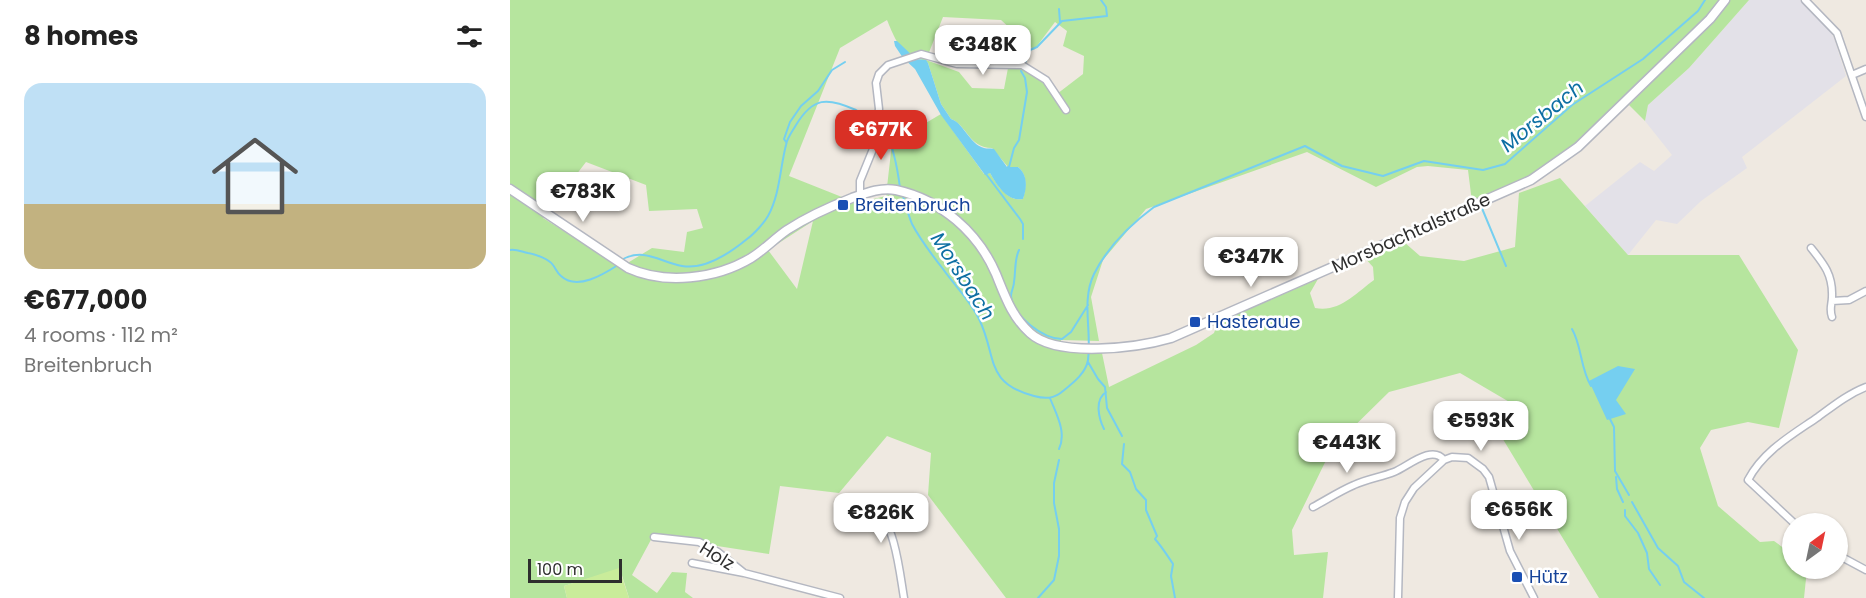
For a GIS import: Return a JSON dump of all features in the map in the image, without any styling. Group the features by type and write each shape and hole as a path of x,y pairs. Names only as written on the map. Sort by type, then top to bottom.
{"main road":[{"name":"Morsbachtalstraße","path":"510,189 619,262 637,272 661,277 693,276 723,271 753,257 787,230 814,215 860,195 892,189 930,202 950,214 976,239 994,268 1006,301 1020,322 1039,339 1083,348 1134,347 1171,338 1531,180 1578,147 1710,19 1725,0"}],"street":[{"path":"1804,0 1837,33 1866,117"},
{"path":"860,195 860,181 872,153 878,118 879,101 876,83 879,74 888,65 908,58 927,55 957,64 1022,65 1046,80 1066,110"},
{"path":"1852,75 1866,69"},
{"path":"1810,248 1829,272 1833,283 1830,311 1832,316"},
{"path":"1832,301 1850,300 1866,291"},
{"path":"1785,513 1752,485 1749,480 1752,474 1769,452 1783,441 1843,399 1866,387"},
{"path":"1313,507 1354,484 1394,472 1416,459 1438,455 1444,460"},
{"path":"1398,598 1402,510 1414,488 1444,460 1460,457 1472,460 1486,473 1510,551 1534,598"},
{"path":"843,500 872,507 884,518 895,550 904,598"},
{"name":"Holz","path":"654,537 699,542 718,552 744,573"},
{"path":"1848,560 1866,570"},
{"name":"Holz","path":"692,563 744,573 840,598"}],"shaded area":[{"path":"1749,0 1800,0 1829,28 1846,76 1742,157 1747,168 1701,201 1677,224 1656,220 1628,255 1585,206 1640,162 1654,171 1672,155 1645,121 1648,105 1689,68"}],"green space":[{"path":"510,0 1720,0 1714,10 1695,29 1566,152 1541,170 1472,202 1468,170 1417,167 1376,187 1307,152 1146,209 1103,260 1091,297 1099,341 1061,340 1062,352 1102,353 1109,387 1196,345 1214,333 1218,322 1318,279 1310,293 1315,308 1332,308 1339,305 1374,280 1373,267 1364,257 1404,242 1420,256 1464,261 1515,247 1519,193 1560,178 1628,255 1739,255 1798,350 1779,428 1748,422 1711,430 1700,448 1718,506 1760,542 1774,541 1782,547 1782,579 1806,579 1804,598 1599,598 1501,436 1523,410 1460,373 1389,392 1332,448 1292,530 1294,555 1328,552 1323,598 1006,598 928,495 931,453 887,436 839,493 780,486 769,554 653,536 632,575 657,593 672,572 687,573 685,592 693,598 629,598 620,569 564,586 567,598 510,598","holes":["943,17 1001,20 1034,50 1055,22 1067,31 1063,46 1084,56 1083,74 1053,97 1040,78 1024,69 1008,68 1004,89 972,88 959,72 926,60","887,20 897,42 905,52 928,63 941,104 951,119 978,144 992,148 1008,167 1018,167 1021,170 1025,182 1023,199 1007,195 990,173 984,174 941,114 892,143 886,196 857,203 789,176 840,48","586,162 646,185 649,211 697,209 703,228 687,232 684,252 652,248 621,267 543,218","813,221 797,289 768,250"]},
{"path":"1730,0 1749,0 1689,68 1648,105 1645,121 1629,105 1717,17"},
{"path":"619,568 629,598 567,598 564,586"}],"water":[{"path":"894,41 897,41 916,59 926,60 941,104 951,119 956,121 979,146 994,149 1007,167 1018,167 1021,170 1026,182 1023,199 1007,195 990,173 985,175 941,115 915,69 903,58"},
{"path":"1618,366 1635,369 1616,400 1626,414 1607,420 1589,381"}],"waterway":[{"path":"1025,63 1030,50 1037,47 1062,21 1107,16 1106,7 1101,0"},
{"name":"Morsbach","path":"902,193 912,224 968,300 980,321 995,368 1000,376 1018,391 1038,397 1053,397 1075,381 1087,365 1089,349 1087,305 1094,274 1120,237 1154,207 1305,146 1342,166 1383,176 1424,161 1483,170 1505,164 1572,105 1643,59 1698,11 1705,0"},
{"path":"1059,9 1060,22"},
{"path":"786,142 784,139 790,122 801,106 818,91 832,70 845,62"},
{"path":"1008,167 1019,140 1027,92 1025,78 1021,71"},
{"name":"Morsbach","path":"621,260 629,256 645,255 691,267 708,263 725,255 753,234 772,208 790,135 808,109 822,102 846,106 880,124 891,145 900,188"},
{"path":"986,174 1023,224 1023,239"},
{"path":"1481,206 1506,266"},
{"name":"Morsbach","path":"510,250 545,259 551,263 558,274 575,282 590,280 618,265"},
{"path":"1019,250 1011,296 1017,311 1030,325 1046,335 1062,339 1071,332 1088,305"},
{"path":"1572,329 1591,386"},
{"path":"1088,362 1105,387 1107,408 1122,436"},
{"path":"1104,429 1099,415 1099,405 1102,395 1106,392"},
{"path":"1050,398 1061,430 1059,449"},
{"path":"1609,417 1614,427 1615,471 1629,495"},
{"path":"1124,444 1122,464 1130,472 1136,489 1146,500 1146,510 1157,536 1155,539 1173,564 1171,576 1175,598"},
{"path":"1038,598 1054,580 1059,556 1059,529 1054,503 1054,483 1059,460"},
{"path":"1616,477 1617,489 1623,502"},
{"path":"1632,502 1658,548 1678,566 1684,582 1704,598"},
{"path":"1625,510 1625,516 1638,533 1647,553 1649,569 1660,585"}],"place":[{"name":"Breitenbruch","path":"843,205"},
{"name":"Hasteraue","path":"1195,322"},
{"name":"Hütz","path":"1517,577"}]}
